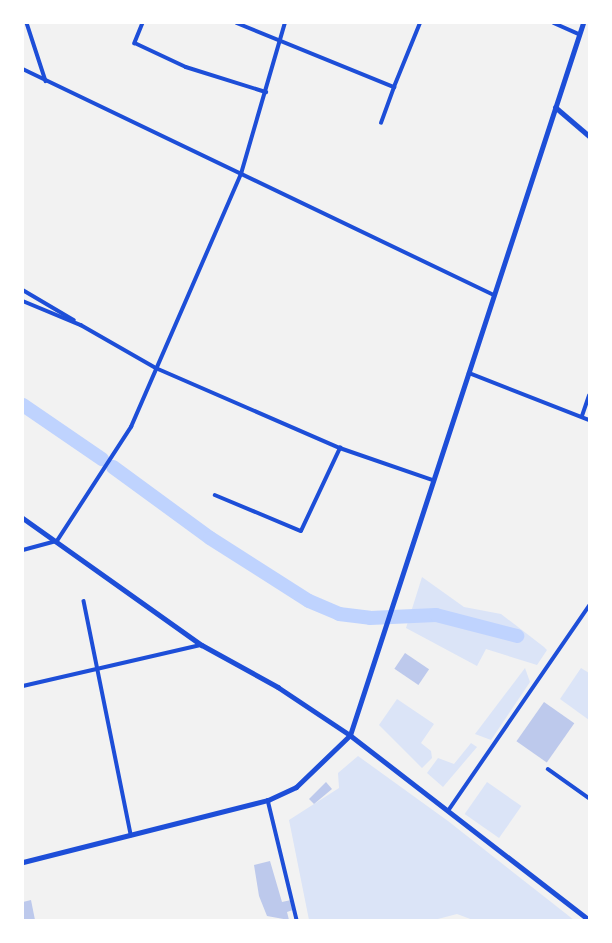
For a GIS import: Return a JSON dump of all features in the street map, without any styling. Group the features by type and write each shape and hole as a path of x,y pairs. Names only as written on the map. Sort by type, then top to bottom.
{"main road":[{"path":"23,862 268,800 296,787 350,735 583,23"},
{"path":"555,107 589,136"}],"street":[{"path":"27,23 46,80"},
{"path":"143,23 135,43 186,67 266,92"},
{"path":"237,23 394,87"},
{"path":"23,550 57,541 131,427 241,174 266,92 264,83 285,23"},
{"path":"381,123 420,23"},
{"path":"554,23 579,34"},
{"path":"23,69 494,295"},
{"path":"23,289 156,368 340,448 435,481"},
{"path":"23,301 81,325"},
{"path":"469,373 589,420"},
{"path":"582,416 589,396"},
{"path":"215,495 301,531 340,448"},
{"path":"23,518 202,645 278,687 350,735 589,920"},
{"path":"85,601 101,666 131,835"},
{"path":"449,811 589,606"},
{"path":"23,686 202,645"},
{"path":"548,769 587,796 589,789"},
{"path":"268,800 297,920"}],"shaded area":[{"path":"422,577 464,607 501,614 547,650 537,665 486,649 477,666 406,628"},
{"path":"525,668 530,682 491,740 475,734"},
{"path":"581,668 589,673 589,720 560,699"},
{"path":"397,699 434,724 421,743 431,751 432,758 422,768 379,725"},
{"path":"471,743 477,747 443,787 427,773 438,758 454,764"},
{"path":"358,756 448,821 574,920 473,920 457,914 434,920 309,920 289,820 339,788 338,773"},
{"path":"487,782 521,806 499,838 465,814"}],"building":[{"path":"405,653 429,669 418,685 394,669"},
{"path":"544,702 574,723 547,763 516,741"},
{"path":"326,782 332,789 314,804 309,799"},
{"path":"270,861 282,902 291,900 293,910 287,912 289,920 267,916 259,896 254,865"},
{"path":"31,900 35,920 23,920 23,902"}],"waterway":[{"path":"23,405 102,459"},
{"path":"113,467 210,538 309,601 339,614 370,618 436,615 517,636"}]}
